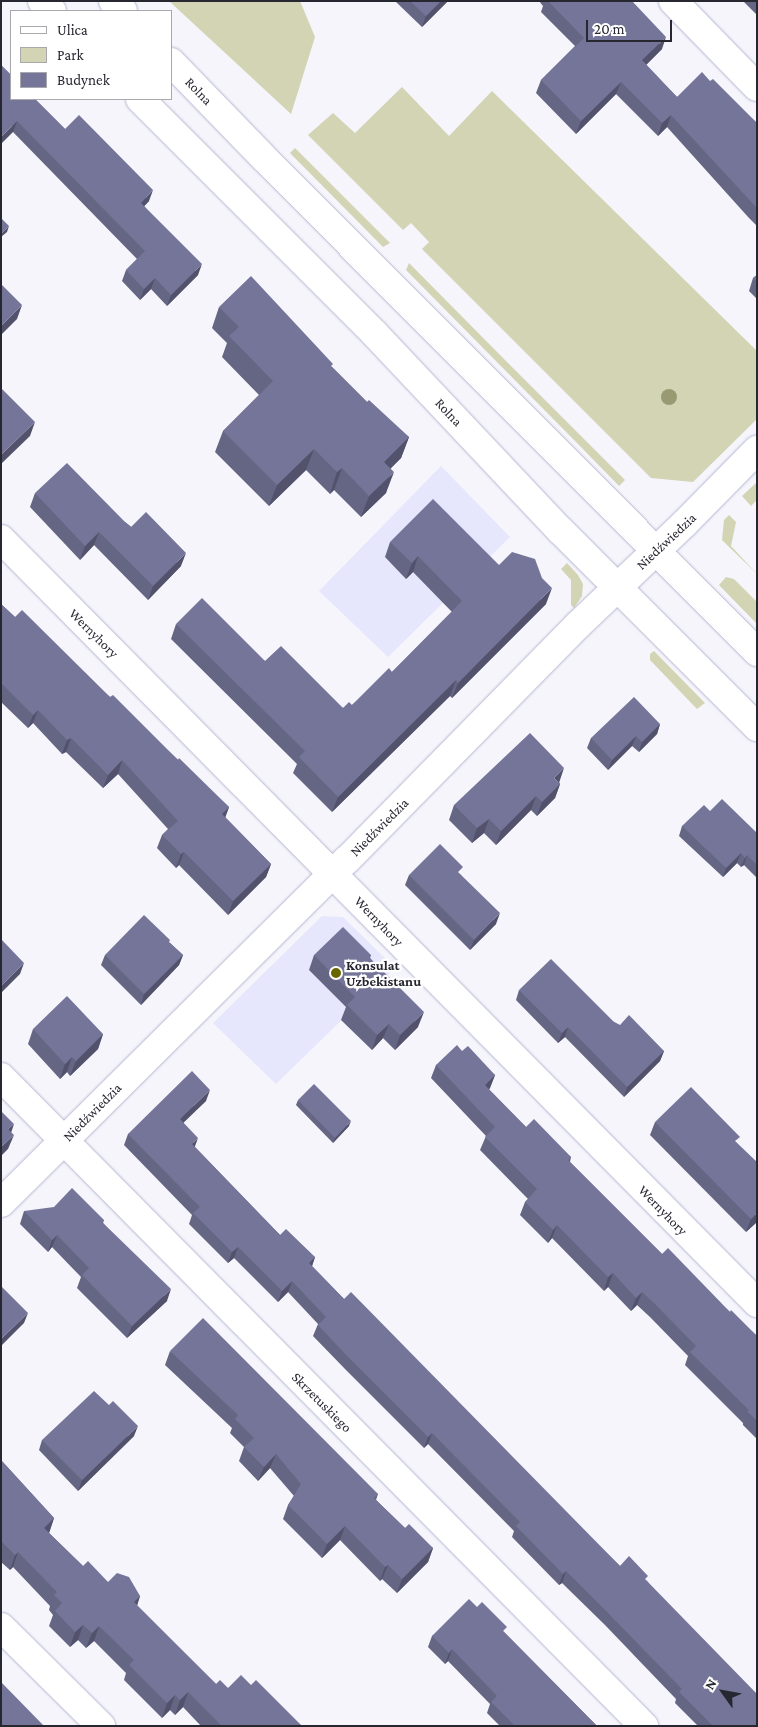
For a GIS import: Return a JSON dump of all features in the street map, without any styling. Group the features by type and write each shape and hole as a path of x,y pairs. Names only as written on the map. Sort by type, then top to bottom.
{"street":[{"path":"42,1 51,10"},
{"path":"672,1 757,87"},
{"name":"Rolna","path":"172,63 264,158 757,652"},
{"name":"Rolna","path":"141,100 375,334 616,587 757,727"},
{"name":"Niedźwiedzia","path":"1,1203 333,873 616,587 757,450"},
{"name":"Wernyhory","path":"1,539 757,1303"},
{"name":"Skrzetuskiego","path":"1,1077 644,1726"},
{"path":"1,1627 101,1726"}],"shaded area":[{"path":"441,466 510,537 388,657 319,591"},
{"path":"322,916 343,917 395,968 276,1084 213,1023"}],"green space":[{"path":"169,1 300,1 315,37 291,114"},
{"path":"402,87 449,136 492,91 757,351 757,419 693,482 651,478 422,249 429,242 411,223 403,230 308,135 333,113 355,133"},
{"path":"295,148 390,243 383,247 290,153"},
{"path":"409,263 625,480 619,486 406,270"},
{"path":"757,482 757,500 751,506 742,496"},
{"path":"729,515 736,522 731,546 757,574 722,540 724,520"},
{"path":"567,563 583,584 582,596 574,608 571,605 571,580 561,569"},
{"path":"726,577 734,579 757,602 757,624 719,585"},
{"path":"654,651 705,703 697,709 650,660 650,654"}],"building":[{"path":"410,1 441,1 426,16"},
{"path":"548,1 632,1 666,37 642,60 677,97 702,72 710,81 713,79 757,123 757,208 671,115 662,123 621,82 581,121 541,80 584,38"},
{"path":"1,65 10,74 10,100 36,100 65,129 79,115 153,190 141,203 202,264 171,295 155,278 144,289 126,270 145,251 17,121 1,137"},
{"path":"1,218 9,226 1,234"},
{"path":"251,276 333,364 331,366 367,402 369,400 409,437 384,462 394,472 369,496 342,468 337,472 314,449 277,485 223,431 273,381 229,336 239,327 219,307"},
{"path":"1,284 22,305 1,326"},
{"path":"1,388 35,422 1,455"},
{"path":"67,463 131,527 146,512 186,553 153,586 99,532 85,546 35,493"},
{"path":"433,499 499,565 512,552 535,559 542,578 552,588 458,683 456,680 338,797 299,757 305,751 176,624 202,598 265,661 281,646 343,708 349,702 352,705 389,668 392,672 462,601 418,556 412,563 390,542"},
{"path":"1,604 15,617 22,610 110,697 113,695 178,760 179,758 229,807 222,814 271,864 233,901 184,852 181,854 162,835 178,821 122,760 108,775 71,738 67,740 38,710 33,715 1,683"},
{"path":"634,697 660,724 642,742 636,736 612,760 591,738"},
{"path":"530,733 564,768 554,778 560,784 542,802 536,796 501,831 489,819 477,828 454,805"},
{"path":"722,799 757,833 757,865 747,855 745,858 741,853 726,868 682,826 704,805 710,811"},
{"path":"440,844 463,867 458,872 500,913 474,940 409,875"},
{"path":"144,915 183,955 144,994 105,955"},
{"path":"343,927 371,955 369,957 424,1012 400,1035 389,1024 377,1035 347,1005 355,997 314,955"},
{"path":"1,939 24,963 1,986"},
{"path":"551,959 614,1022 620,1025 629,1015 664,1051 627,1087 568,1027 562,1033 519,990"},
{"path":"67,996 103,1034 76,1061 72,1057 65,1064 33,1029"},
{"path":"457,1045 462,1051 468,1046 495,1075 485,1085 526,1127 534,1119 571,1157 568,1160 662,1254 668,1248 730,1312 731,1310 757,1336 757,1421 747,1411 749,1410 690,1352 696,1346 654,1303 642,1292 636,1298 613,1273 608,1277 557,1225 553,1230 525,1202 537,1189 485,1137 495,1127 436,1065"},
{"path":"192,1071 210,1090 180,1119 198,1138 192,1144 280,1235 286,1229 315,1257 309,1263 344,1299 351,1292 620,1566 629,1556 648,1576 645,1579 757,1694 757,1726 713,1726 679,1692 682,1689 609,1614 566,1571 563,1574 516,1526 520,1522 432,1433 428,1437 350,1359 318,1325 326,1317 292,1281 282,1291 238,1247 232,1252 193,1213 200,1207 128,1134"},
{"path":"314,1084 351,1121 335,1138 298,1100"},
{"path":"691,1087 740,1137 735,1141 757,1162 757,1213 751,1219 655,1122"},
{"path":"1,1111 14,1124 8,1129 14,1135 1,1147"},
{"path":"72,1188 104,1220 102,1222 171,1289 132,1326 82,1275 89,1268 57,1235 52,1240 24,1211 54,1207"},
{"path":"1,1286 28,1313 1,1339"},
{"path":"203,1318 378,1494 374,1498 405,1528 409,1524 433,1548 402,1579 388,1565 385,1567 345,1526 327,1544 288,1505 301,1484 276,1454 264,1467 244,1447 254,1438 235,1419 238,1415 170,1351"},
{"path":"94,1391 109,1405 113,1401 138,1426 82,1480 42,1440"},
{"path":"1,1460 54,1518 44,1528 83,1566 88,1561 108,1582 117,1573 129,1577 140,1596 134,1602 216,1684 220,1680 228,1688 241,1675 251,1685 256,1680 302,1726 222,1726 188,1692 180,1700 175,1695 167,1703 129,1665 134,1660 99,1626 92,1633 83,1625 75,1632 55,1611 62,1603 54,1595 57,1592 18,1552 15,1555 1,1541"},
{"path":"469,1599 477,1607 482,1602 507,1627 503,1631 597,1726 515,1726 491,1702 497,1696 452,1649 449,1653 432,1636"},
{"path":"1,1682 44,1726 1,1726"}],"place":[{"name":"Konsulat Uzbekistanu","path":"336,973"}]}
